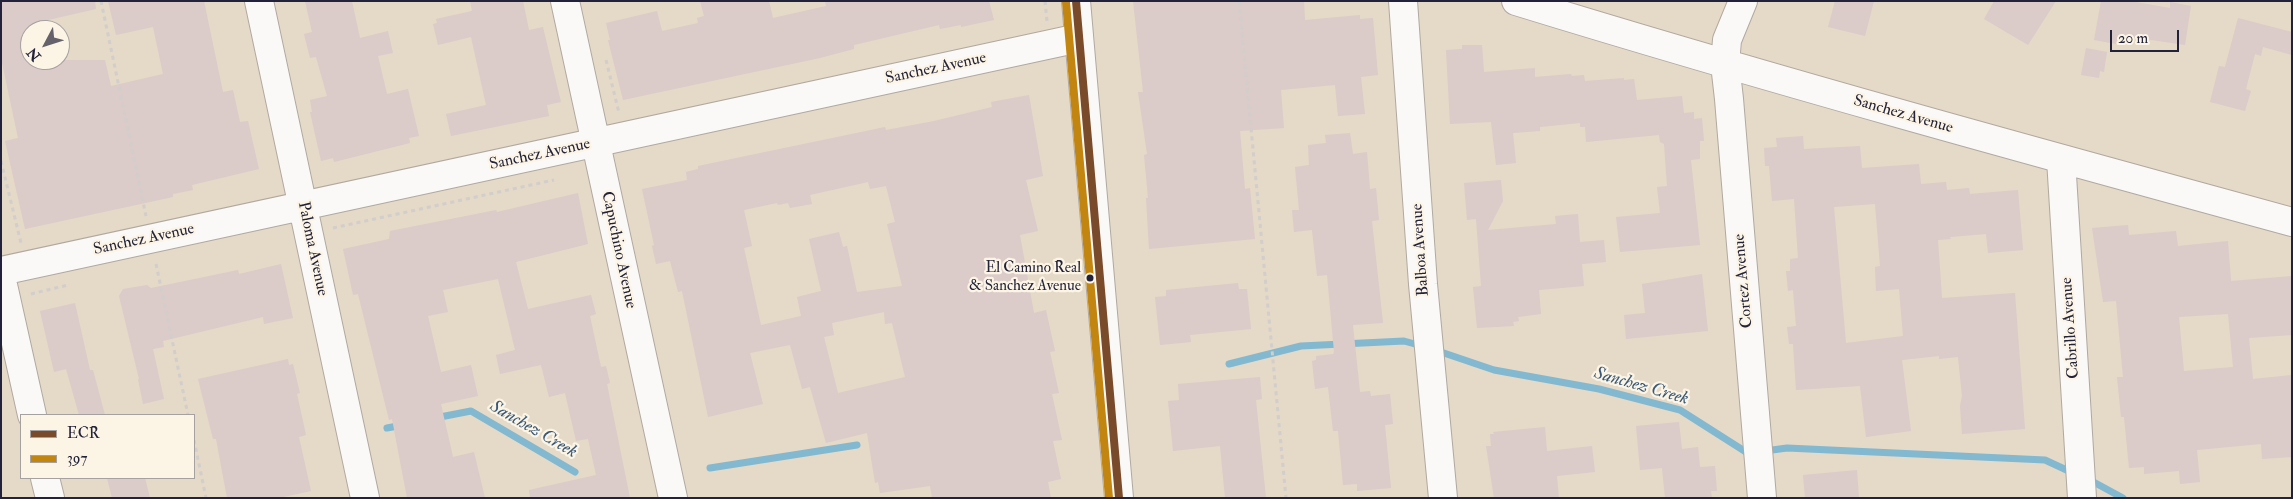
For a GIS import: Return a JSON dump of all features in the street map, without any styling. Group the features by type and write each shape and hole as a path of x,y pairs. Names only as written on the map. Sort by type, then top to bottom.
{"street":[{"name":"Paloma Avenue","path":"259,1 365,498"},
{"name":"Capuchino Avenue","path":"565,1 673,498"},
{"path":"1076,1 1119,498"},
{"name":"Balboa Avenue","path":"1403,1 1427,329 1443,498"},
{"name":"Sanchez Avenue","path":"1516,1 1724,64 2292,222"},
{"name":"Cortez Avenue","path":"1744,1 1727,40 1724,64 1729,99 1761,487"},
{"name":"Sanchez Avenue","path":"1,271 1079,38"},
{"name":"Cabrillo Avenue","path":"2060,159 2082,497"},
{"path":"1,276 32,414"},
{"path":"46,479 50,498"}],"path":[{"path":"100,1 188,414"},
{"path":"1239,1 1286,498"},
{"path":"1,161 22,250"},
{"path":"327,232 332,228 559,178"},
{"path":"195,445 206,498"}],"building":[{"path":"1,1 95,1 96,9 48,20 20,20 20,70 70,70 70,60 105,60 111,86 163,74 153,27 116,35 108,1 204,1 223,92 233,90 240,122 248,121 259,169 192,185 193,190 173,194 173,197 25,229 5,141 18,138 1,58"},
{"path":"305,1 352,1 360,38 388,31 393,53 378,56 387,94 408,89 419,136 409,138 410,143 334,162 333,158 321,161 310,112 312,112 310,100 327,96 316,57 310,58 304,34 312,32"},
{"path":"470,1 523,1 529,30 543,27 561,102 547,105 549,116 451,136 446,114 486,105 471,37 438,45 433,24 437,23 436,19 472,11"},
{"path":"700,1 769,1 773,18 826,6 825,1 989,1 994,20 940,29 939,25 854,45 854,49 820,58 623,100 608,40 610,40 606,23 657,11 662,31 698,23 697,18 704,16"},
{"path":"1133,1 1304,1 1305,20 1360,15 1360,19 1373,18 1378,75 1361,77 1365,114 1338,116 1335,85 1281,90 1284,128 1240,131 1245,189 1250,188 1255,239 1149,249 1146,198 1148,198 1144,155 1147,154 1138,92 1143,92"},
{"path":"1835,1 1874,1 1865,36 1828,27"},
{"path":"1994,1 2056,1 2028,45 1984,19"},
{"path":"2101,1 2130,1 2170,8 2170,2 2191,6 2185,45 2118,35 2116,44 2094,40"},
{"path":"2238,18 2292,32 2292,55 2263,47 2261,56 2255,54 2246,89 2251,91 2245,111 2210,102 2219,66 2225,67"},
{"path":"1462,45 1482,45 1484,72 1535,68 1535,77 1571,74 1572,76 1584,75 1585,81 1634,79 1637,100 1682,96 1684,113 1694,112 1694,119 1702,118 1704,141 1700,141 1700,159 1691,160 1700,245 1620,252 1616,217 1660,213 1657,187 1667,186 1664,144 1660,142 1659,135 1586,142 1585,127 1580,127 1580,123 1540,127 1540,131 1513,133 1516,163 1496,165 1491,122 1450,124 1446,50 1462,49"},
{"path":"2086,48 2107,52 2104,72 2100,71 2099,78 2081,75"},
{"path":"1029,95 1043,176 1026,180 1038,231 1020,235 1034,313 1046,310 1055,351 1050,352 1059,393 1052,394 1062,440 1053,441 1061,479 1048,482 1051,498 932,498 930,486 880,493 878,482 875,483 867,433 826,443 810,387 802,389 790,345 750,353 763,404 708,417 682,291 678,292 670,261 656,264 652,246 654,245 642,189 687,180 686,172 698,169 698,166 885,127 886,130 934,121 992,107 991,102","holes":["868,182 870,189 886,186 895,222 887,224 902,286 857,292 847,246 843,247 839,232 809,239 821,291 797,297 801,316 761,325 744,248 752,246 744,210 777,203 778,205 788,203 790,208 812,204 810,195","884,312 885,324 892,323 905,377 838,393 824,337 834,335 832,323"]},
{"path":"1350,133 1353,154 1367,152 1370,189 1376,188 1379,220 1372,221 1383,323 1353,325 1360,392 1370,391 1371,396 1390,394 1393,424 1385,425 1391,488 1357,491 1357,484 1343,485 1338,431 1333,431 1328,387 1315,389 1312,361 1316,360 1316,356 1333,354 1334,352 1327,275 1317,276 1312,230 1294,232 1292,210 1299,210 1295,167 1309,165 1308,145 1326,143 1325,135"},
{"path":"1803,136 1804,149 1860,146 1862,168 1919,164 1921,184 1946,182 1947,190 1969,188 1970,194 2018,190 2023,250 1988,253 1986,234 1938,240 1942,298 2015,293 2025,429 1962,434 1960,406 1962,396 1958,357 1939,359 1939,356 1902,360 1911,431 1866,437 1860,386 1796,390 1793,344 1789,344 1787,327 1796,326 1793,290 1788,291 1786,271 1790,271 1790,259 1798,258 1794,199 1772,201 1769,166 1765,166 1764,148 1777,147 1776,138","holes":["1875,204 1880,266 1875,267 1876,291 1899,289 1903,336 1846,343 1834,207"]},
{"path":"1501,180 1503,201 1488,230 1556,224 1555,216 1578,214 1580,242 1604,240 1606,262 1582,264 1584,286 1539,290 1541,314 1518,317 1519,321 1513,322 1514,326 1477,328 1473,287 1481,286 1476,219 1467,220 1464,183"},
{"path":"578,193 588,244 516,262 528,309 591,295 596,314 590,316 601,367 606,366 610,383 607,384 630,498 530,498 529,490 596,475 588,439 576,441 565,393 549,397 541,365 500,374 496,355 515,350 498,279 443,290 448,312 428,316 441,372 471,365 478,396 441,404 453,457 474,452 485,498 407,498 392,419 389,420 358,294 353,295 343,249 389,239 390,231 496,210 497,212"},
{"path":"2128,225 2129,235 2176,231 2178,246 2228,241 2231,281 2292,276 2292,335 2249,338 2253,379 2292,375 2292,457 2262,459 2261,444 2197,450 2200,482 2180,484 2179,471 2144,474 2144,467 2129,468 2124,417 2121,417 2117,377 2123,377 2116,301 2103,302 2092,228","holes":["2228,314 2233,367 2184,371 2179,317"]},
{"path":"281,264 293,318 264,324 263,317 163,341 164,347 153,349 164,399 143,404 139,379 119,296 123,289 147,285 151,288 238,270 239,274"},
{"path":"1702,274 1708,331 1626,339 1624,315 1645,313 1642,284"},
{"path":"1238,283 1239,289 1247,289 1251,329 1190,335 1191,342 1160,345 1155,297 1166,296 1166,290"},
{"path":"75,303 90,370 93,370 105,414 79,414 66,369 54,372 40,311"},
{"path":"288,359 289,365 293,364 300,393 297,394 306,435 299,437 311,491 279,498 227,498 216,439 213,439 198,379"},
{"path":"1260,377 1262,399 1256,400 1266,498 1225,498 1220,446 1173,451 1168,401 1179,400 1178,384"},
{"path":"1679,422 1682,449 1698,447 1700,467 1715,466 1717,491 1711,491 1712,498 1665,498 1662,468 1640,470 1636,426"},
{"path":"1545,427 1547,451 1592,446 1595,472 1557,476 1559,498 1494,498 1486,446 1491,446 1490,434 1494,434 1493,432"},
{"path":"1857,470 1859,498 1805,498 1803,475"},
{"path":"107,479 145,479 150,498 112,498"}],"waterway":[{"name":"Sanchez Creek","path":"1229,364 1301,346 1404,341 1422,346"},
{"name":"Sanchez Creek","path":"1435,350 1494,370 1599,389 1680,410 1746,452 1752,452"},
{"name":"Sanchez Creek","path":"435,418 471,411 575,472"},
{"name":"Sanchez Creek","path":"387,428 403,425"},
{"name":"Sanchez Creek","path":"710,468 857,445"},
{"name":"Sanchez Creek","path":"1765,451 1787,448 2045,460 2073,473"},
{"name":"Sanchez Creek","path":"2088,479 2123,498"}],"transit line":[{"name":"ECR","path":"1076,1 1119,498"},
{"name":"397","path":"1066,2 1109,498"}],"place":[{"name":"El Camino Real & Sanchez Avenue","path":"1090,278"}]}
